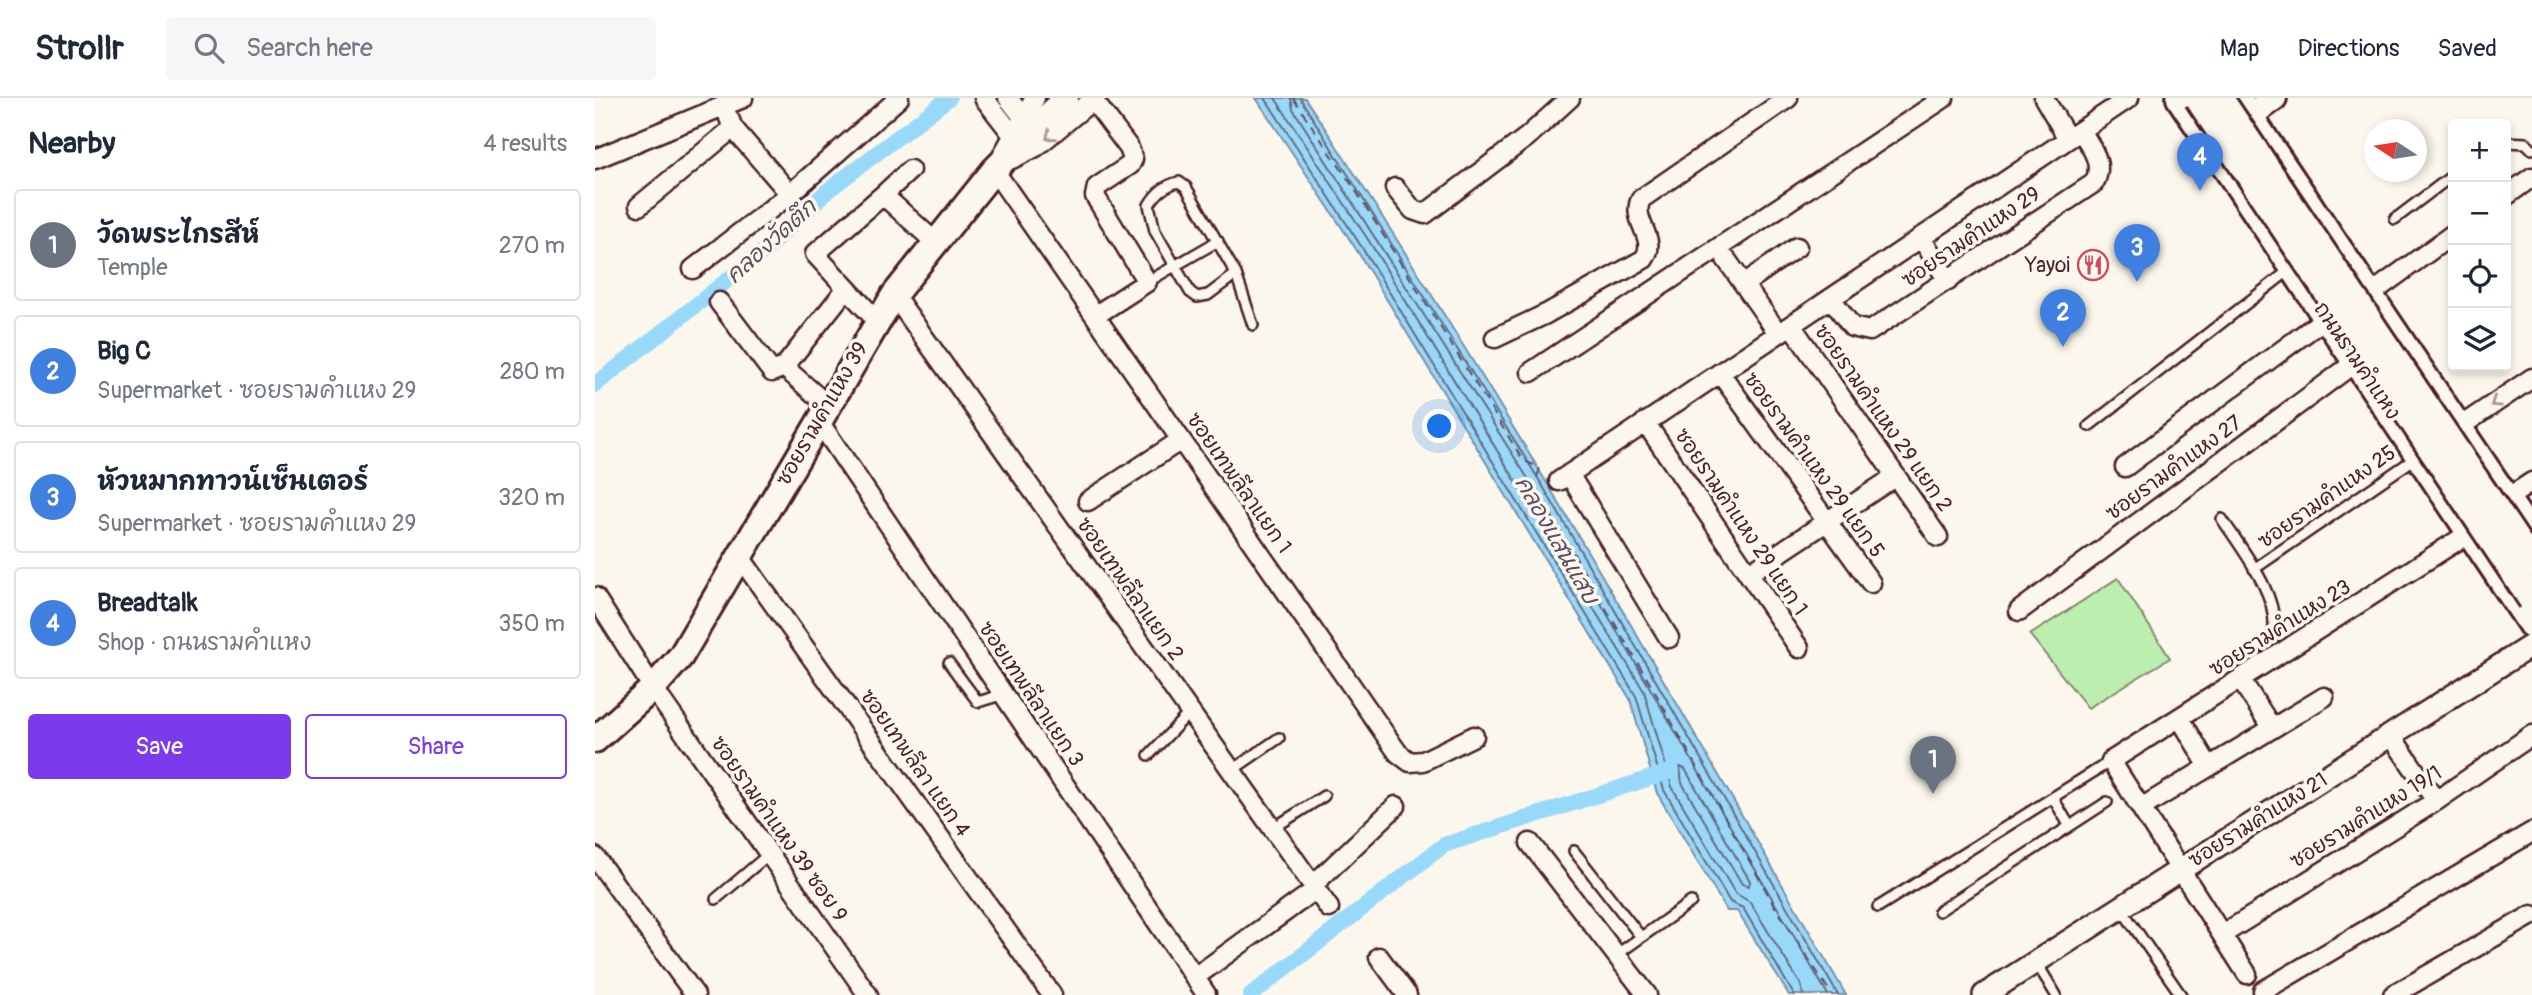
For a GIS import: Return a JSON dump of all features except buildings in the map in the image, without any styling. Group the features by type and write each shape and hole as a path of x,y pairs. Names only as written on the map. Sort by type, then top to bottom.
{"main road":[{"name":"ถนนรามคำแหง","path":"2180,98 2211,162 2294,267 2532,625"},
{"name":"ถนนรามคำแหง","path":"2198,98 2532,600"},
{"name":"ถนนรามคำแหง","path":"2220,98 2532,564"},
{"path":"2211,162 2244,107 2274,98"},
{"name":"ซอยรามคำแหง 39","path":"595,740 653,688 681,656 894,295 997,167 1063,101"},
{"path":"2244,107 2368,296 2532,537"},
{"path":"2394,418 2433,390"}],"street":[{"path":"595,159 722,103 743,98"},
{"path":"693,269 790,194 899,98"},
{"path":"984,98 1012,134"},
{"path":"1008,98 1022,116"},
{"path":"997,167 1012,134 1035,98"},
{"path":"1395,188 1413,210 1425,214 1527,137 1570,98"},
{"path":"1495,338 1546,314 1644,259 1649,252 1649,240 1639,221 1637,208 1641,199 1788,98"},
{"path":"1531,372 1944,98"},
{"path":"2044,98 2074,134"},
{"name":"ซอยรามคำแหง 29","path":"1669,638 1564,478 2129,98"},
{"path":"997,167 1036,147 1094,99 1129,148 1133,159 1130,165 1097,187 1095,196 1147,282 1096,315"},
{"path":"722,103 733,128 790,194"},
{"path":"639,206 733,128"},
{"name":"ซอยรามคำแหง 29","path":"1831,298 1852,327 1870,331 2094,183 2099,173 2099,163 2074,134"},
{"name":"ซอยเทพลีลาแยก 1","path":"997,167 1181,440 1398,753 1410,762 1423,761 1474,736"},
{"path":"877,321 815,254 910,170"},
{"path":"2511,192 2532,177"},
{"path":"883,195 935,242"},
{"path":"1921,237 1948,281"},
{"path":"2368,296 2448,238"},
{"path":"1744,284 1797,247"},
{"name":"ซอยรามคำแหง 29 แยก 2","path":"1726,259 1784,329 1938,537"},
{"path":"784,367 846,289"},
{"name":"ซอยเทพลีลาแยก 2","path":"894,295 1329,908"},
{"name":"ซอยเทพลีลาแยก 3","path":"719,302 772,372 784,367 823,413 1003,694 1206,995"},
{"name":"ซอยรามคำแหง 27","path":"2125,467 2327,317"},
{"name":"ซอยรามคำแหง 27","path":"2019,611 2357,361"},
{"name":"ซอยรามคำแหง 29 แยก 5","path":"1720,373 1871,583"},
{"path":"2458,428 2532,378"},
{"name":"ซอยรามคำแหง 29 แยก 1","path":"1644,422 1799,648"},
{"path":"1088,501 1181,440"},
{"path":"1749,573 1827,524 1895,476"},
{"path":"2506,499 2532,482"},
{"name":"ซอยรามคำแหง 23","path":"2111,761 2471,532"},
{"name":"ซอยเทพลีลา แยก 4","path":"740,557 1052,995"},
{"name":"ซอยรามคำแหง 39 ซอย 9","path":"595,597 653,688 868,995"},
{"name":"ซอยรามคำแหง 21","path":"1984,995 2392,737 2532,645"},
{"path":"2241,680 2272,729"},
{"path":"2141,808 2324,697"},
{"path":"2180,718 2209,767"},
{"name":"ซอยรามคำแหง 19/1","path":"2223,934 2436,801 2532,735"},
{"path":"2392,737 2436,801"},
{"path":"2111,761 2247,974"},
{"path":"1195,977 1314,888 1396,806"},
{"path":"2265,995 2263,991 2532,832"},
{"path":"1531,844 1647,995"},
{"path":"595,857 695,995"},
{"path":"2393,995 2532,915"},
{"path":"1380,957 1407,995"}],"lane":[{"path":"2511,142 2526,144 2532,149"},
{"path":"2395,219 2448,180"},
{"path":"1237,274 1208,295 1196,297 1174,267 1155,231 1149,205 1155,196 1170,184 1179,182 1186,187 1237,274 1253,325"},
{"path":"1147,282 1218,240"},
{"path":"2089,426 2294,267"},
{"name":"ซอยรามคำแหง 25","path":"2254,569 2419,455"},
{"path":"2222,519 2254,569 2269,599 2275,629 2272,637 2230,664"},
{"path":"949,663 978,702 1003,694"},
{"path":"1149,755 1189,712"},
{"path":"1231,771 1279,738"},
{"path":"1878,907 2111,761"},
{"path":"1272,829 1324,796"},
{"path":"2053,797 2069,825"},
{"path":"1939,911 2107,802"},
{"path":"1574,851 1641,937"},
{"path":"716,899 769,854"},
{"path":"1616,955 1691,902"},
{"path":"2120,908 2181,995"},
{"path":"2036,962 2056,995"}],"green space":[{"path":"2118,578 2170,658 2088,708 2030,635"}],"water":[{"name":"คลองแสนแสบ","path":"1256,98 1305,98 1515,430 1846,995 1789,995 1737,911 1727,911 1657,793 1630,699 1356,249"}],"waterway":[{"name":"คลองวัดตึก","path":"595,385 763,252 826,192 949,98"},
{"path":"1251,995 1444,845 1672,771"}],"ferry route":[{"path":"1293,98 1354,188 1523,460 1540,468 1534,486 1655,692 1774,905 1832,995"}],"place":[{"name":"Breadtalk","path":"2200,191"},
{"name":"Yayoi","path":"2093,265"},
{"name":"หัวหมากทาวน์เซ็นเตอร์","path":"2137,282"},
{"name":"Big C","path":"2063,347"},
{"name":"วัดพระไกรสีห์","path":"1933,794"}]}
